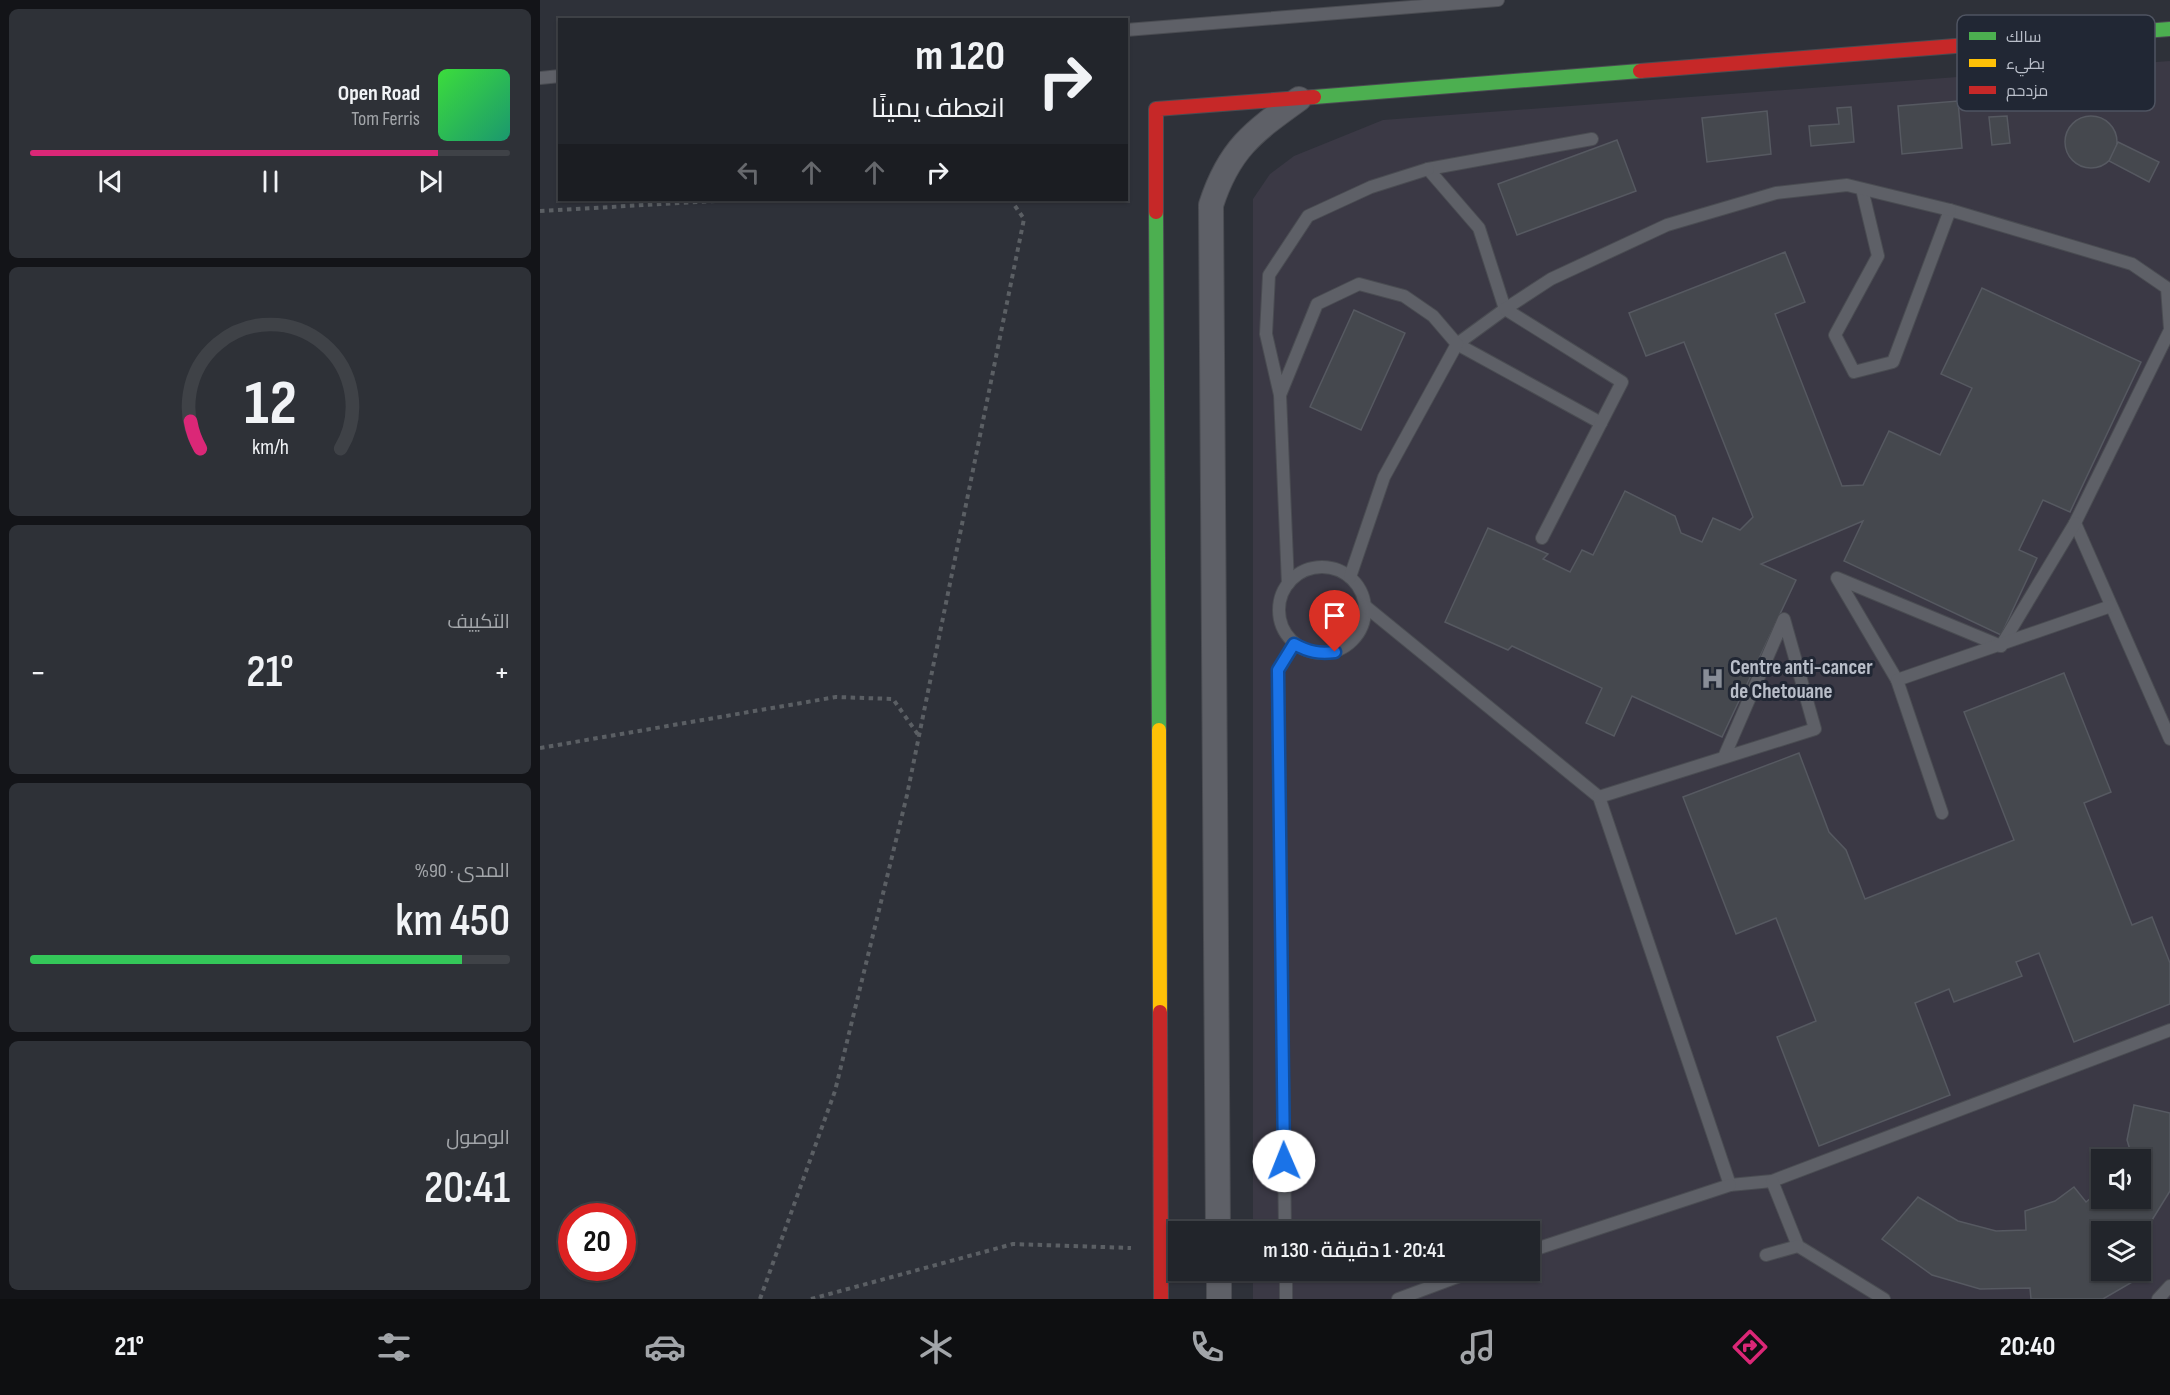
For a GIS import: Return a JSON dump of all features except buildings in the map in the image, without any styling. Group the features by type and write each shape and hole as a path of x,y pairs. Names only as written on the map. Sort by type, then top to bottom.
{"street":[{"path":"2155,30 2170,29"},
{"path":"1161,1299 1156,109 1957,46"},
{"path":"1218,1221 1211,205 1218,182 1244,142 1299,99"},
{"path":"1219,1281 1219,1299"}],"lane":[{"path":"1128,30 1498,0"},
{"path":"540,78 558,76"},
{"path":"1287,584 1280,395 1266,334 1269,274 1308,216 1371,187 1428,169 1592,140"},
{"path":"1428,169 1479,228 1505,309 1622,382 1542,538"},
{"path":"1350,577 1383,477 1457,344 1551,279 1667,225 1776,193 1847,185 1950,210 2132,264 2167,288 2170,330 2075,524 2001,646"},
{"path":"1862,189 1878,256 1835,335 1854,372 1893,362 1950,210"},
{"path":"1280,395 1317,304 1359,284 1404,296 1433,316 1457,344 1601,423"},
{"path":"2075,524 2170,739"},
{"path":"1324,567 1338,570 1350,577 1358,585 1365,606 1364,621 1358,635 1348,645 1335,652 1321,654 1307,651 1294,644 1285,634 1278,609 1287,584 1298,574 1324,567"},
{"path":"1942,813 1897,680 1837,578 2001,646"},
{"path":"1365,606 1599,797 1730,1185"},
{"path":"1897,680 2112,606"},
{"path":"1599,797 1815,729 1784,619 1724,757"},
{"path":"1285,1221 1278,670 1294,644"},
{"path":"1540,1248 1730,1185 1772,1181 2170,1030"},
{"path":"1772,1181 1798,1245 1884,1299"},
{"path":"1766,1255 1798,1245"},
{"path":"1286,1281 1286,1299"},
{"path":"1398,1299 1446,1281"},
{"path":"2158,1299 2170,1286"}],"path":[{"path":"540,211 715,201"},
{"path":"760,1299 835,1091 907,795 1024,219 1012,201"},
{"path":"540,748 836,697 893,699 919,736"},
{"path":"812,1299 1013,1244 1162,1249"}],"shaded area":[{"name":"Centre anti-cancer de Chetouane","path":"2170,61 2170,1299 1253,1299 1253,1281 1540,1281 1540,1221 1253,1221 1253,199 1270,174 1294,156 1383,120 1957,77 1957,111 2155,111 2155,62"}],"traffic: fast":[{"path":"2155,30 2170,29"},
{"path":"1314,97 1640,71"},
{"path":"1156,212 1159,730"}],"traffic: slow":[{"path":"1159,730 1160,1012"}],"traffic: jam":[{"path":"1640,71 1957,46"},
{"path":"1156,212 1156,109 1314,97"},
{"path":"1160,1012 1161,1299"}],"place":[{"name":"Centre anti-cancer de Chetouane","path":"1712,679"}],"route":[{"path":"1284,1161 1278,670 1294,644 1307,651 1321,654 1335,652"}]}
